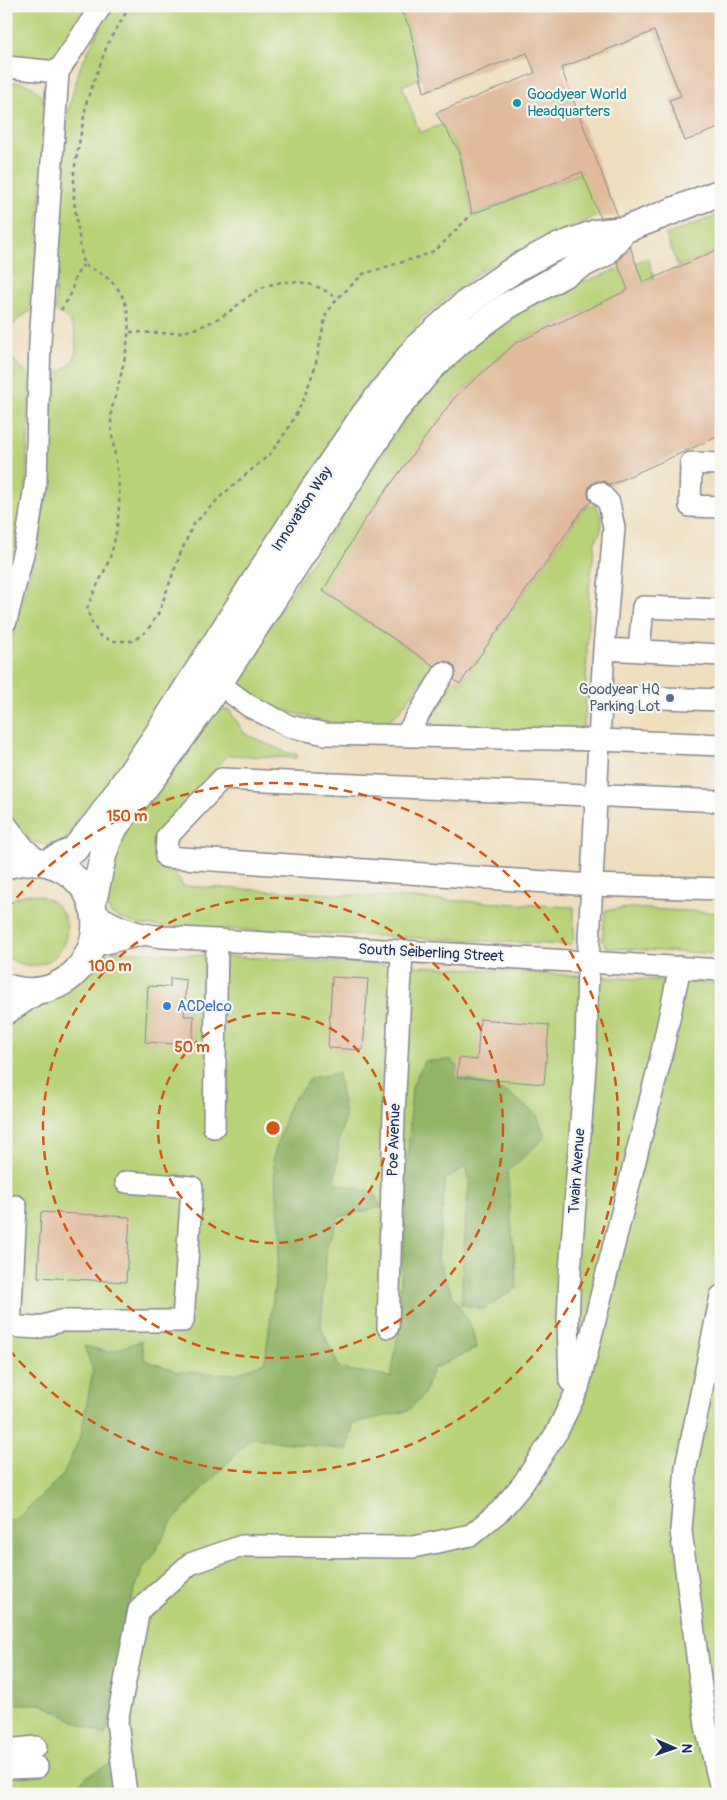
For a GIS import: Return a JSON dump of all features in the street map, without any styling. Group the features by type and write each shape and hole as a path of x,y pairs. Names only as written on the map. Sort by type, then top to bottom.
{"main road":[{"name":"Innovation Way","path":"42,862 74,850 99,819 157,735 314,488 364,415 417,347 464,305 518,267 552,249 596,233 624,230 721,192"},
{"name":"Innovation Way","path":"92,946 95,927 93,910 103,856 115,827 166,760 218,683 394,412 431,368 460,342 507,306 605,253 624,230"},
{"path":"6,866 24,861 42,862 57,867 75,879 82,887 93,910"},
{"path":"6,986 23,991 42,990 58,985 73,975 84,962 92,946"}],"street":[{"path":"6,621 34,498 42,327 58,72 101,6"},
{"path":"6,67 58,72"},
{"path":"721,464 691,463 690,506 721,507"},
{"name":"Twain Avenue","path":"570,1381 568,1322 570,1272 586,1053 588,962 596,795 604,650 614,528 609,503 600,493"},
{"path":"639,651 643,607 721,610"},
{"path":"604,650 721,655"},
{"path":"406,735 444,673"},
{"path":"218,683 249,706 289,726 325,734 599,740 721,745"},
{"path":"602,696 721,700"},
{"path":"721,801 222,779 167,837 166,858 592,884 721,889"},
{"path":"6,825 24,848 42,862"},
{"name":"South Seiberling Street","path":"93,910 116,926 141,935 721,970"},
{"name":"South Seiberling Street","path":"92,946 141,935"},
{"path":"214,1127 217,940"},
{"name":"Poe Avenue","path":"388,1327 394,1114 402,952"},
{"path":"126,1794 116,1722 138,1610 190,1564 242,1546 412,1547 471,1535 501,1510 522,1485 557,1432 578,1388 660,1060 680,967"},
{"path":"6,1014 42,990"},
{"path":"16,1206 8,1326 37,1328 60,1322 183,1321 192,1187 126,1182"},
{"path":"721,1296 686,1467 682,1531 706,1726 721,1789"},
{"path":"6,1750 37,1757 6,1768"}],"path":[{"path":"42,327 63,308 71,294 75,278 83,265 74,200 74,171 88,100 108,43 130,6"},
{"path":"83,265 110,279 124,300 130,326 128,346 111,416 119,490 116,528 110,557 87,609 100,636 113,641 133,641 148,631 159,612 193,525 222,496 270,454 288,429 304,401 315,367 326,314 363,274 436,250 472,214"},
{"path":"130,332 167,334 192,329 217,320 262,288 277,283 297,282 315,285 329,291 338,299"}],"green space":[{"path":"6,6 89,6 70,37 58,52 45,60 36,61 6,58"},
{"path":"110,6 398,6 410,28 421,78 402,86 420,133 443,124 459,151 472,214 583,172 601,214 482,270 421,319 91,821 54,848 27,839 7,818 6,659 37,546 45,500 49,387 53,378 73,360 76,349 75,337 70,322 55,311 57,213 61,148 68,111 80,68"},
{"path":"15,82 34,88 41,96 45,106 34,310 16,322 9,334 8,341 8,349 11,356 30,376 26,490 23,519 6,586 6,86"},
{"path":"721,214 721,248 678,267 666,235"},
{"path":"648,258 654,278 516,343 455,397 323,591 433,665 398,713 387,721 373,724 330,723 270,706 254,695 242,691 237,686 236,678 412,408 455,360 505,318 581,273 584,282"},
{"path":"591,505 596,507 602,517 601,530 595,542 589,588 585,718 583,727 575,732 435,727 430,717 454,680 460,684 584,508"},
{"path":"214,708 229,710 245,734 288,753 297,754 297,758 228,755 154,841 183,886 574,907 574,938 570,945 138,925 111,914 106,904 116,835"},
{"path":"27,894 46,898 58,907 65,919 66,932 63,946 55,956 43,964 24,965 13,961 6,955 6,904 15,898"},
{"path":"631,908 721,913 721,954 607,948 602,940 606,910"},
{"path":"116,951 721,984 721,1794 6,1794 6,1777 43,1775 36,1738 6,1742 6,1018 94,964 104,955"},
{"path":"451,1060 473,1081 510,1094 537,1115 545,1137 507,1172 517,1288 483,1309 461,1304 469,1185 467,1166 445,1179 438,1259 453,1297 471,1326 477,1348 433,1369 424,1394 408,1411 353,1423 348,1450 251,1438 172,1522 152,1557 143,1568 126,1613 117,1700 105,1735 42,1704 6,1704 6,1520 17,1519 63,1475 81,1435 93,1370 84,1346 109,1352 141,1341 145,1360 178,1372 236,1374 265,1362 281,1234 273,1158 289,1105 311,1078 338,1073 345,1117 339,1139 335,1183 374,1192 381,1207 339,1217 327,1244 321,1328 340,1369 383,1375 391,1378 398,1334 412,1087 424,1061"},
{"path":"117,1761 111,1794 69,1794 84,1779"}],"building":[{"name":"Goodyear World Headquarters","path":"398,6 721,6 721,127 685,141 669,100 681,96 654,31 561,68 618,216 600,217 582,172 472,214 459,151 436,113 535,73 527,53 424,92 410,28"},
{"path":"630,246 643,283 721,248 721,435 610,485 603,481 591,484 588,489 588,495 591,502 584,508 460,684 454,680 455,667 451,663 438,662 434,666 323,591 363,522 455,397 516,343 628,290 617,262"},
{"path":"332,977 368,979 363,1050 328,1048"},
{"path":"170,978 186,980 184,1016 194,1016 192,1045 145,1042 148,986 170,987"},
{"path":"480,1019 549,1025 544,1084 457,1077 459,1058 477,1060"},
{"path":"41,1212 130,1217 126,1282 38,1277"}],"place":[{"name":"Goodyear World Headquarters","path":"517,103"},
{"name":"Goodyear HQ Parking Lot","path":"670,698"},
{"name":"ACDelco","path":"167,1006"}]}
